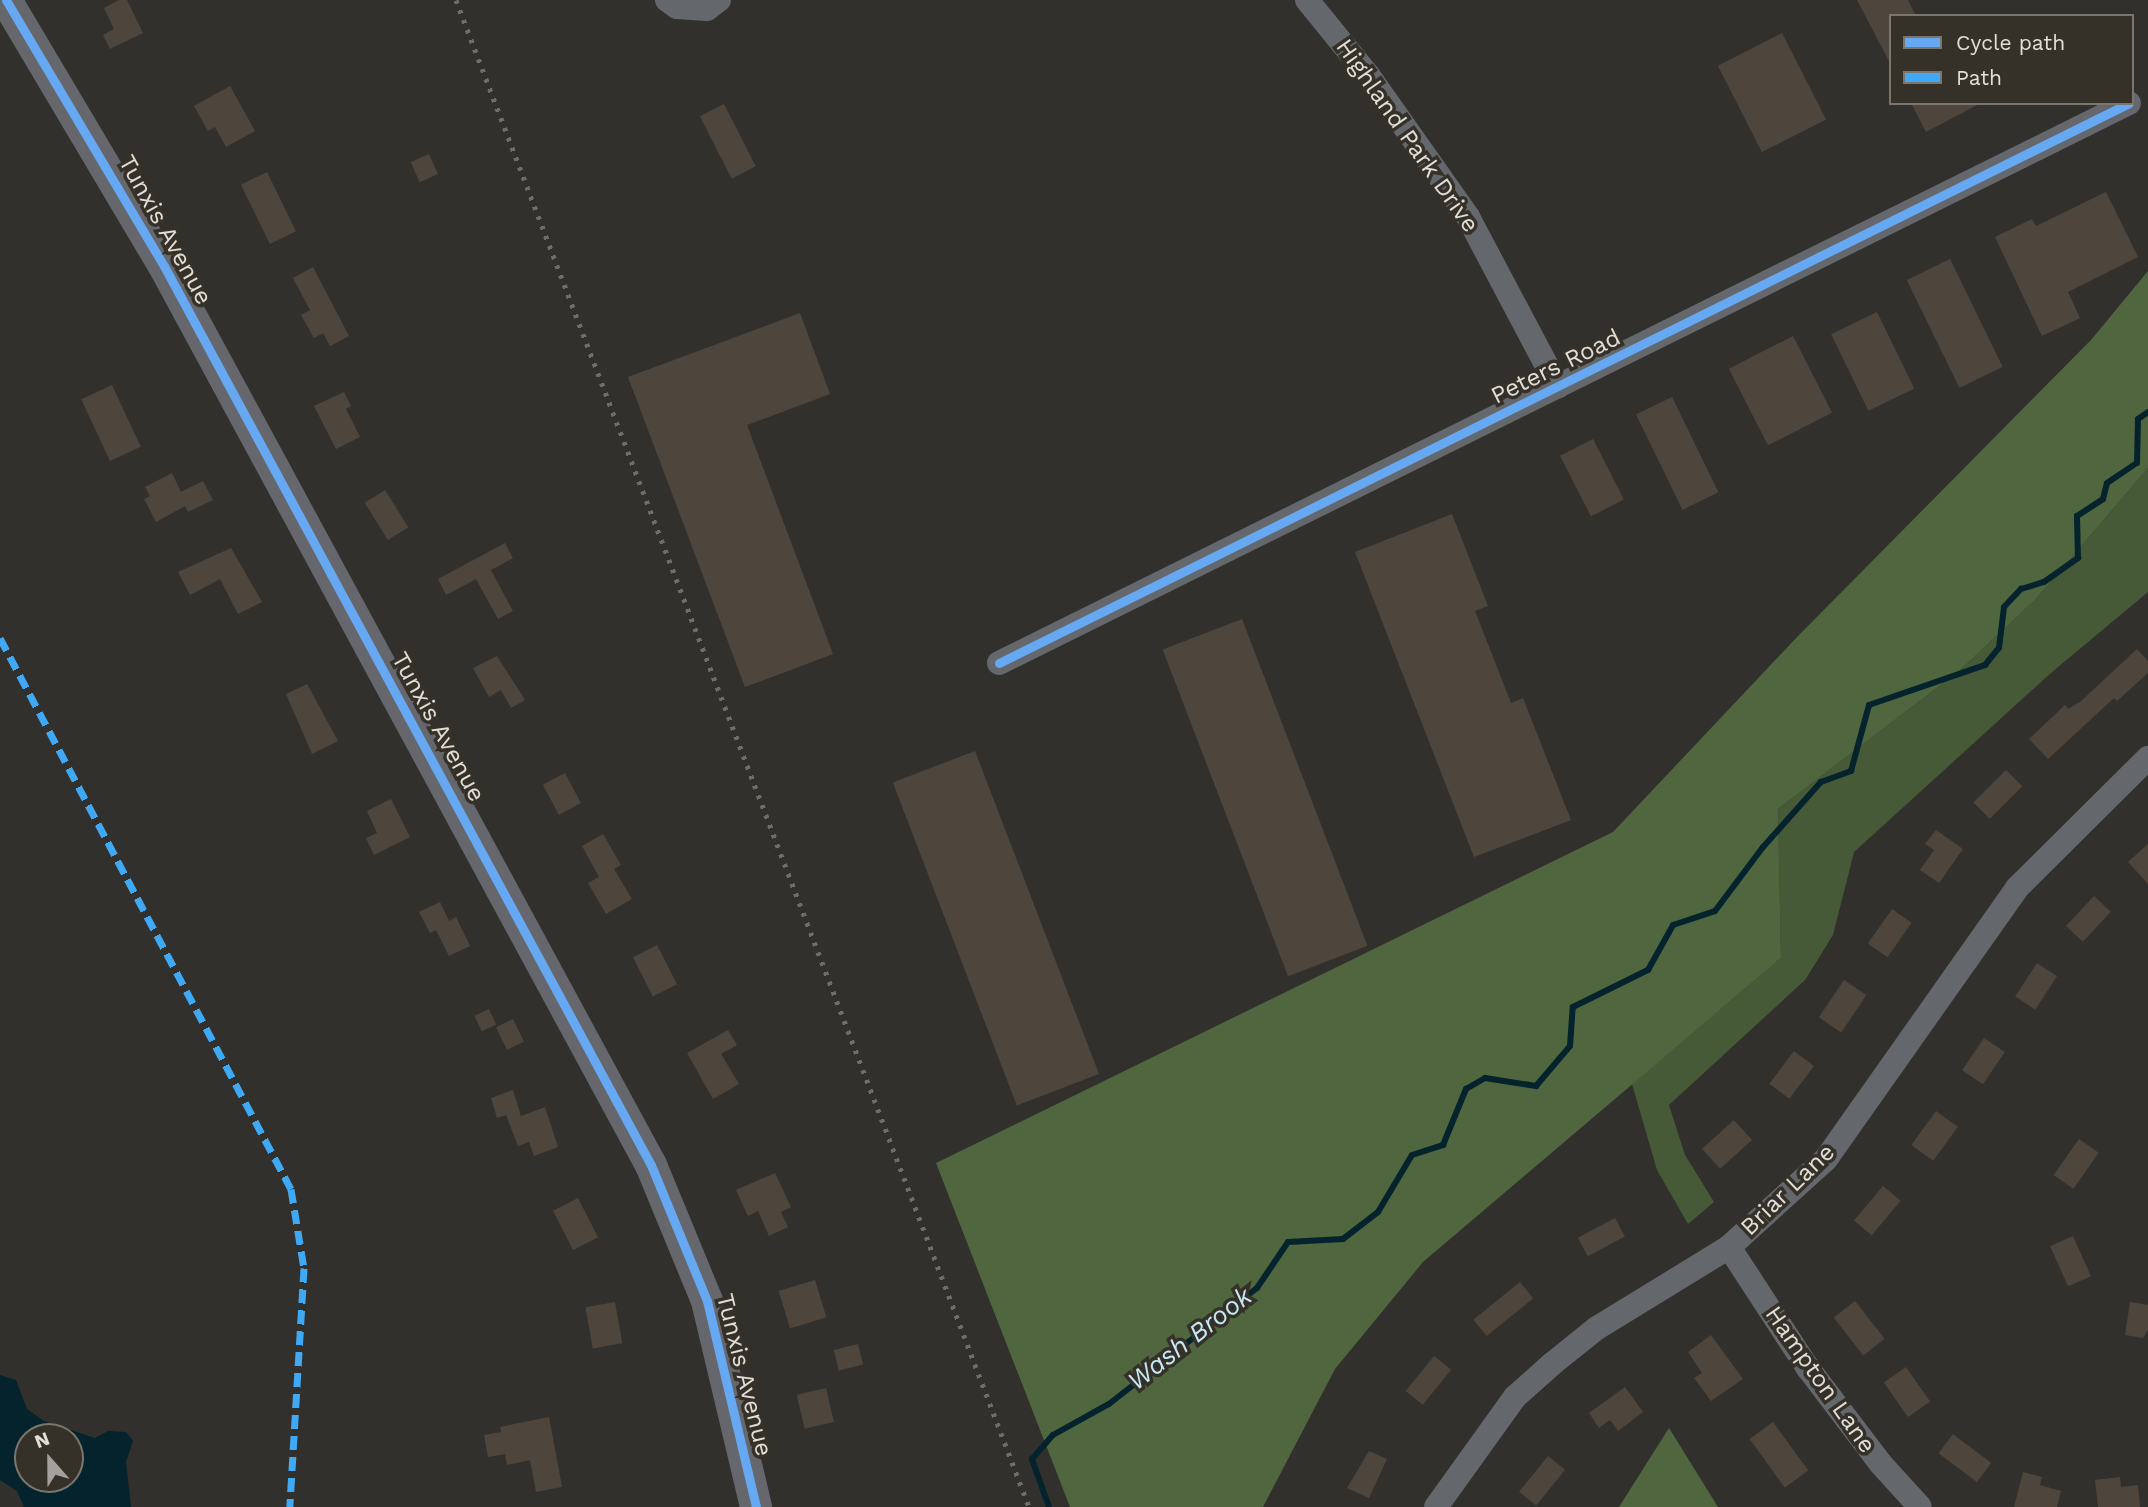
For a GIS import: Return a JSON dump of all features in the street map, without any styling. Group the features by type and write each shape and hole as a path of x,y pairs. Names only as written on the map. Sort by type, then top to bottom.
{"main road":[{"name":"Tunxis Avenue","path":"6,0 170,277 652,1165 707,1301 756,1507"}],"street":[{"path":"667,0 677,8 707,9 719,0"},
{"name":"Highland Park Drive","path":"1307,0 1368,75 1468,217 1558,387"},
{"name":"Peters Road","path":"999,663 2127,105"},
{"name":"Briar Lane","path":"1436,1507 1514,1398 1552,1364 1597,1328 1729,1247 1826,1159 2017,888 2148,758"},
{"name":"Hampton Lane","path":"1729,1247 1808,1368 1880,1463 1920,1507"}],"green space":[{"path":"2148,271 2148,468 2036,599 1959,671 1778,809 1781,958 1423,1262 1335,1369 1263,1507 1070,1507 936,1163 1613,832 1798,636 2091,340"},
{"path":"2148,468 2148,592 2052,672 1854,852 1833,935 1805,980 1669,1105 1685,1155 1714,1202 1688,1224 1657,1170 1632,1084 1781,958 1778,809 1959,671 2036,599"},
{"path":"1669,1428 1718,1507 1619,1507"}],"water":[{"path":"0,1375 16,1380 27,1409 50,1423 14,1423 14,1489 0,1480"},
{"path":"108,1431 126,1432 133,1441 126,1462 131,1507 24,1507 18,1493 84,1493 84,1434 95,1438"}],"building":[{"path":"119,0 127,0 143,33 110,49 103,35 114,29 104,8"},
{"path":"1857,0 1908,0 1915,14 1889,14 1889,61"},
{"path":"1782,33 1826,119 1762,152 1718,66"},
{"path":"230,86 255,131 226,147 215,127 208,131 194,106"},
{"path":"724,104 756,166 732,179 700,116"},
{"path":"1912,105 1977,105 1926,132"},
{"path":"429,154 438,174 420,182 411,162"},
{"path":"267,172 296,231 270,244 241,185"},
{"path":"2106,192 2138,257 2068,292 2080,318 2042,336 1995,237 2032,219 2036,226"},
{"path":"1950,259 2003,367 1959,388 1907,280"},
{"path":"313,267 349,336 330,346 323,333 314,338 301,315 310,310 293,278"},
{"path":"1877,312 1914,388 1868,411 1831,334"},
{"path":"800,313 830,394 747,425 833,654 745,687 628,377"},
{"path":"1793,336 1832,413 1768,445 1729,369"},
{"path":"112,385 141,447 110,461 81,399"},
{"path":"344,392 351,406 346,409 360,437 336,449 314,406"},
{"path":"1672,397 1718,492 1683,510 1636,415"},
{"path":"1593,439 1624,500 1591,516 1560,456"},
{"path":"172,473 181,492 203,481 213,500 188,512 185,506 156,522 144,499 150,496 145,487"},
{"path":"385,490 408,527 388,540 365,503"},
{"path":"1452,514 1488,606 1475,611 1511,703 1523,698 1571,820 1474,857 1355,552"},
{"path":"505,543 513,558 491,570 513,611 498,619 476,579 446,595 438,579"},
{"path":"231,548 262,602 238,614 220,579 190,595 178,572"},
{"path":"1242,619 1367,946 1288,976 1163,649"},
{"path":"2137,649 2148,661 2148,673 2117,701 2114,698 2048,759 2029,739 2065,705 2068,709 2080,702"},
{"path":"497,656 525,700 511,708 501,690 489,697 473,668"},
{"path":"307,684 338,741 312,754 286,694"},
{"path":"975,751 1099,1074 1017,1106 893,783"},
{"path":"2006,770 2022,786 1990,819 1973,803"},
{"path":"565,773 581,803 559,815 543,785"},
{"path":"391,799 410,837 374,855 366,838 377,833 367,811"},
{"path":"1936,830 1963,849 1939,883 1920,870 1934,850 1925,844"},
{"path":"603,834 621,865 614,869 632,899 606,914 588,883 599,877 582,846"},
{"path":"2148,844 2148,884 2128,862"},
{"path":"2094,896 2111,912 2083,942 2066,926"},
{"path":"440,902 449,921 456,917 470,946 449,956 436,930 430,933 419,912"},
{"path":"1892,909 1912,923 1888,957 1868,943"},
{"path":"657,945 677,984 653,996 633,957"},
{"path":"2037,963 2057,976 2035,1010 2015,997"},
{"path":"1844,980 1866,995 1841,1032 1819,1017"},
{"path":"489,1009 496,1024 482,1031 474,1016"},
{"path":"513,1019 524,1041 507,1050 496,1027"},
{"path":"728,1030 737,1045 721,1054 739,1084 713,1099 687,1053"},
{"path":"1984,1038 2005,1052 1983,1084 1962,1070"},
{"path":"1794,1051 1814,1066 1789,1099 1769,1084"},
{"path":"513,1090 521,1116 545,1107 558,1147 534,1156 529,1142 518,1146 506,1115 497,1118 491,1098"},
{"path":"1936,1111 1958,1127 1933,1161 1911,1145"},
{"path":"1734,1120 1752,1140 1720,1169 1702,1149"},
{"path":"2079,1139 2099,1153 2073,1189 2054,1175"},
{"path":"775,1173 791,1207 781,1212 788,1227 769,1236 758,1211 748,1216 736,1190"},
{"path":"1883,1186 1901,1201 1872,1235 1854,1220"},
{"path":"578,1198 598,1237 573,1250 553,1211"},
{"path":"1615,1218 1625,1237 1588,1256 1578,1238"},
{"path":"2073,1236 2091,1276 2068,1286 2050,1246"},
{"path":"815,1280 826,1317 790,1328 779,1291"},
{"path":"1520,1282 1533,1298 1487,1336 1473,1320"},
{"path":"1855,1301 1885,1339 1863,1355 1834,1318"},
{"path":"615,1302 622,1343 593,1349 585,1307"},
{"path":"2130,1302 2148,1305 2148,1330 2143,1338 2125,1335"},
{"path":"1711,1335 1743,1379 1711,1401 1694,1378 1702,1373 1688,1352"},
{"path":"858,1344 863,1364 839,1370 834,1350"},
{"path":"1434,1356 1451,1370 1423,1405 1406,1391"},
{"path":"1906,1367 1930,1401 1908,1417 1884,1382"},
{"path":"1625,1387 1643,1412 1618,1431 1610,1420 1599,1428 1589,1413"},
{"path":"826,1388 834,1422 805,1429 797,1395"},
{"path":"549,1417 562,1487 536,1492 530,1460 507,1465 505,1454 488,1457 484,1435 501,1432 500,1427"},
{"path":"1773,1422 1808,1471 1785,1488 1750,1439"},
{"path":"1953,1434 1991,1463 1977,1482 1939,1453"},
{"path":"1369,1451 1387,1459 1369,1498 1347,1488"},
{"path":"1548,1456 1565,1470 1536,1506 1519,1492"},
{"path":"2023,1472 2042,1477 2040,1485 2061,1491 2057,1507 2014,1507"},
{"path":"2120,1477 2121,1487 2138,1485 2140,1507 2098,1507 2095,1480"}],"waterway":[{"name":"Wash Brook","path":"1049,1507 1032,1459 1053,1435 1109,1404 1257,1288 1288,1242 1343,1239 1378,1212 1412,1155 1443,1145 1466,1089 1485,1078 1536,1086 1570,1046 1573,1007 1648,970 1673,925 1715,911 1763,847 1821,782 1851,771 1869,705 1985,665 1999,648 2004,607 2021,589 2044,582 2078,558 2077,516 2103,499 2107,483 2137,463 2138,419 2148,412"}],"railway":[{"path":"456,0 1029,1507"}],"marked path":[{"path":"0,638 291,1189 304,1268 290,1507"}],"cycle path":[{"path":"6,0 164,266 651,1165 707,1301 756,1507"},
{"path":"999,663 2125,105"}]}
